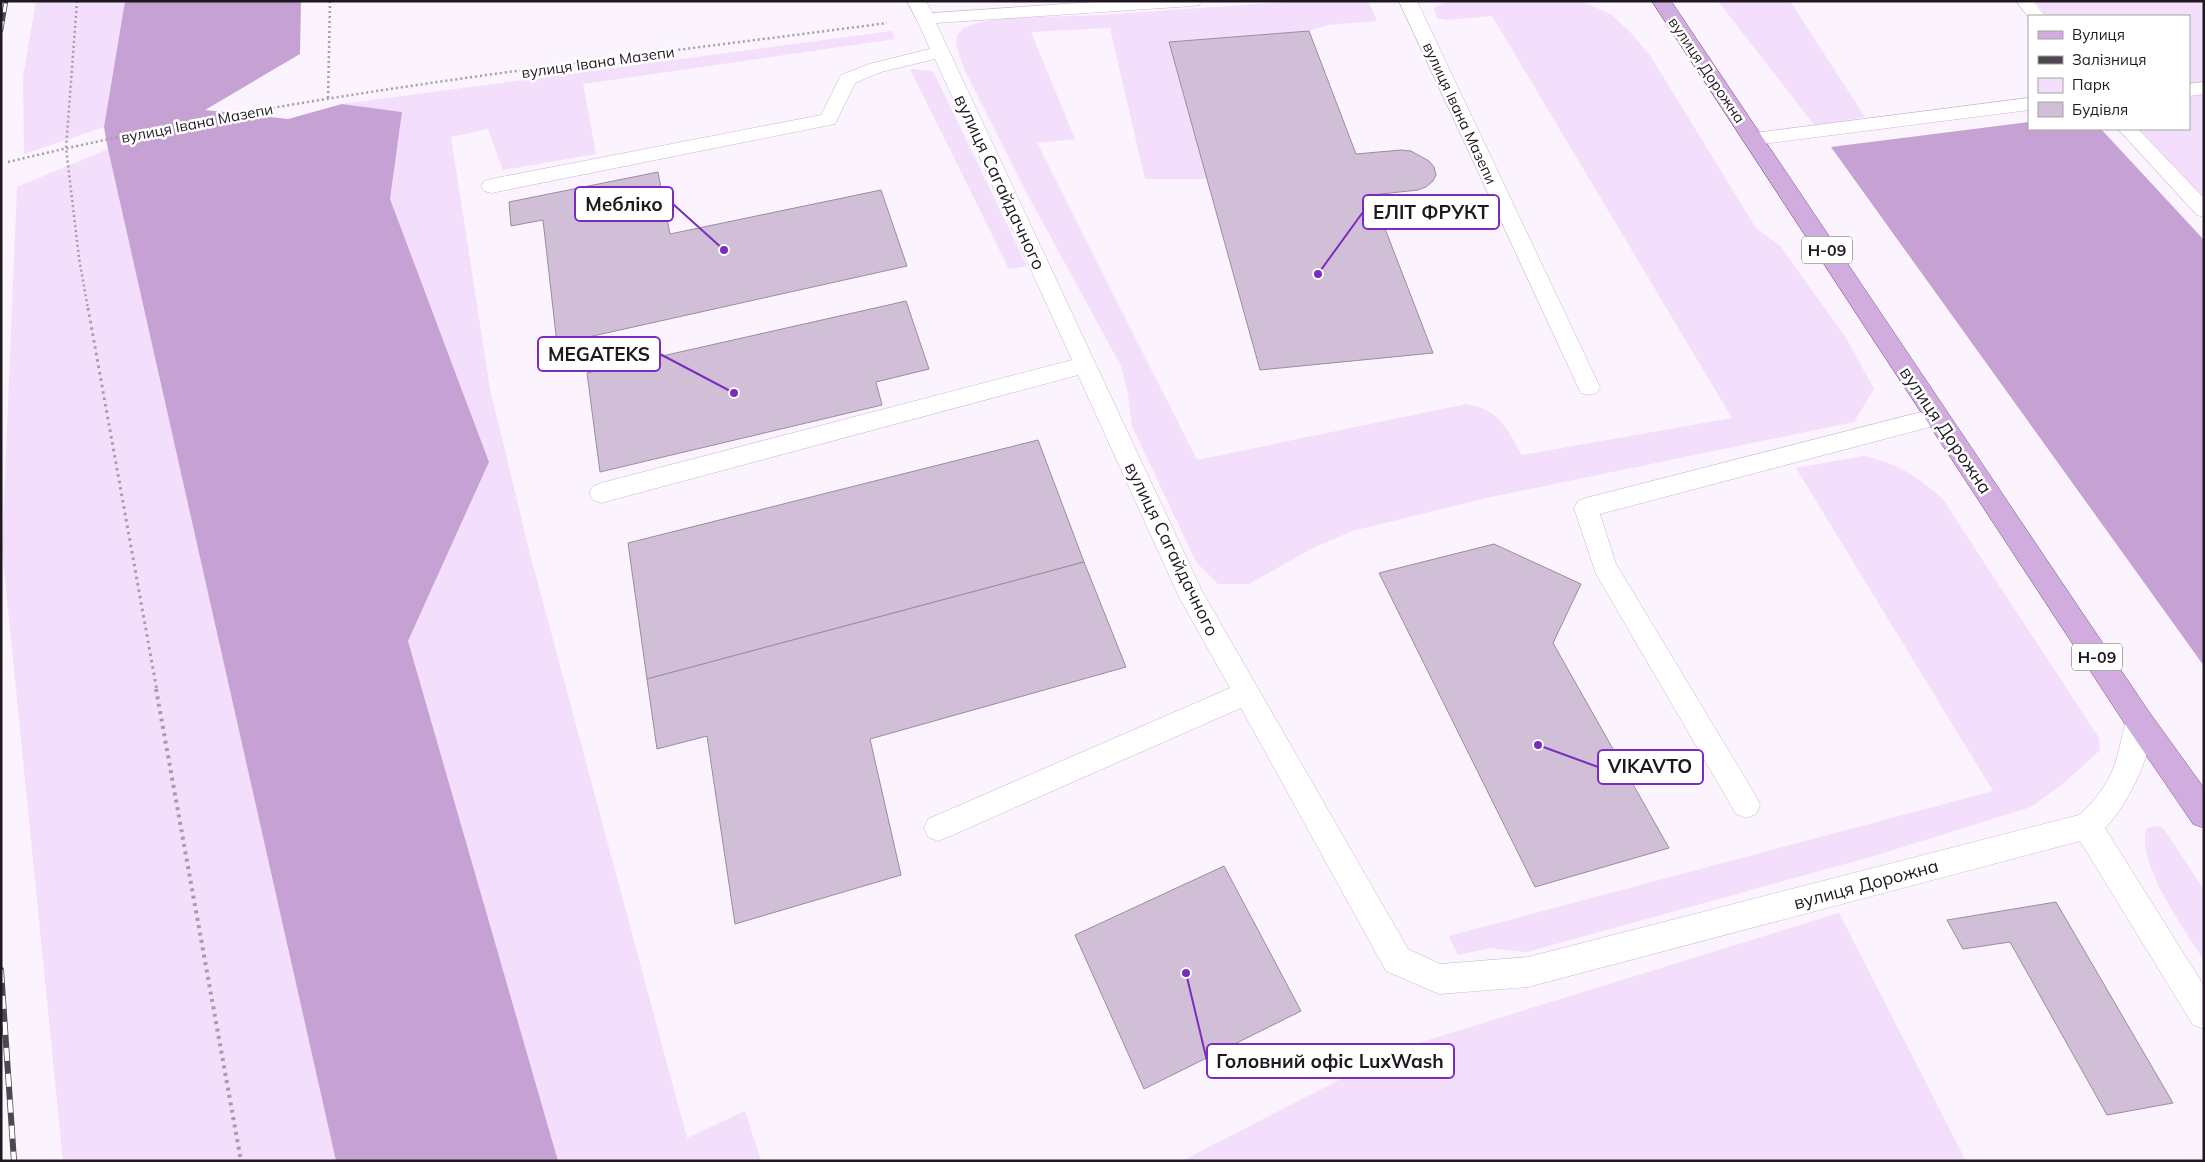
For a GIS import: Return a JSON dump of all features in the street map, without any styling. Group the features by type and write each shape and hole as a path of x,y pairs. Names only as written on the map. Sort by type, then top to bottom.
{"main road":[{"name":"вулиця Дорожна","path":"1661,1 2138,721 2204,814"}],"lane":[{"path":"921,10 1193,1"},
{"name":"вулиця Івана Мазепи","path":"1408,1 1589,387"},
{"path":"2024,1 2035,15"},
{"name":"вулиця Сагайдачного","path":"921,10 1192,597 1397,960 1439,979 1528,972"},
{"path":"491,186 828,120 847,79 875,68 940,52"},
{"path":"2190,90 2204,88"},
{"name":"вулиця Дорожна","path":"1754,139 2028,104"},
{"path":"2128,130 2204,210"},
{"path":"601,493 1085,365"},
{"path":"1746,804 1605,567 1586,508 1937,417"},
{"path":"938,828 1246,693"},
{"path":"2138,721 2131,761 2120,791 2087,826 2204,1014"},
{"name":"вулиця Дорожна","path":"1528,972 2087,826"}],"path":[{"path":"77,1 66,148 79,258 240,1161"},
{"path":"328,98 330,1"},
{"name":"вулиця Івана Мазепи","path":"8,162 66,148 328,98 921,10"}],"green space":[{"path":"36,1 125,1 104,127 24,154 23,77"},
{"path":"1302,1 1364,1 1369,3 1377,21 1328,25 1309,31 1169,42 1207,179 1145,179 1110,28 1031,32 1075,139 1037,143 1197,460 1466,404 1488,411 1501,421 1522,455 1732,418 1492,16 1448,20 1437,18 1434,8 1447,1 1581,1 1612,15 1631,33 1651,57 1756,228 1780,246 1845,336 1874,389 1854,422 1491,497 1352,531 1311,549 1249,584 1218,584 1196,562 1132,426 1128,394 1121,366 1024,188 965,71 956,46 957,36 963,28 980,22 1011,18 1100,15"},
{"path":"1718,1 1790,1 1865,117 1815,126"},
{"path":"2035,1 2204,1 2204,217 2128,130 2190,130 2190,15 2045,15"},
{"path":"892,31 895,39 583,84 596,154 503,170 488,129 451,137 490,389 530,554 687,1138 745,1111 761,1161 558,1161 408,641 489,462 390,199 402,112 342,104"},
{"path":"910,69 933,71 1027,266 1009,269"},
{"path":"108,149 336,1161 63,1161 2,549 17,187"},
{"path":"1864,456 1897,467 1924,483 1942,498 2099,738 2100,750 2064,783 2031,807 1877,855 1527,952 1490,948 1458,955 1449,936 1993,791 1796,468"},
{"path":"2158,826 2164,829 2204,890 2204,960 2164,896 2148,858 2145,842 2147,828"},
{"path":"1839,913 1966,1161 1182,1161 1399,1049"}],"shaded area":[{"path":"125,1 301,1 300,54 205,110 288,119 342,104 402,112 390,199 489,462 408,641 558,1161 336,1161 108,149 104,127"},
{"path":"2028,122 2028,130 2102,130 2204,240 2204,666 1831,147"}],"building":[{"path":"1309,31 1356,154 1401,150 1411,151 1429,161 1434,167 1436,175 1433,181 1426,187 1418,190 1372,195 1433,353 1260,370 1169,42"},
{"path":"658,172 670,234 881,190 907,266 557,344 543,220 511,226 509,202"},
{"path":"906,301 929,369 876,382 882,405 600,472 587,373"},
{"path":"1038,440 1084,562 647,679 628,543"},
{"path":"1494,544 1581,584 1553,643 1669,848 1535,887 1379,573"},
{"path":"1084,562 1126,667 870,739 901,875 735,924 707,736 657,749 647,679"},
{"path":"1224,866 1301,1011 1144,1089 1075,935"},
{"path":"2056,902 2173,1103 2107,1115 2010,942 1963,949 1947,920"}],"railway":[{"path":"1,30 6,1"},
{"path":"1,970 14,1161"}],"place":[{"name":"Мебліко","path":"724,250"},
{"name":"ЕЛІТ ФРУКТ","path":"1318,274"},
{"name":"MEGATEKS","path":"734,393"},
{"name":"VIKAVTO","path":"1538,745"},
{"name":"Головний офіс LuxWash","path":"1186,973"}]}
